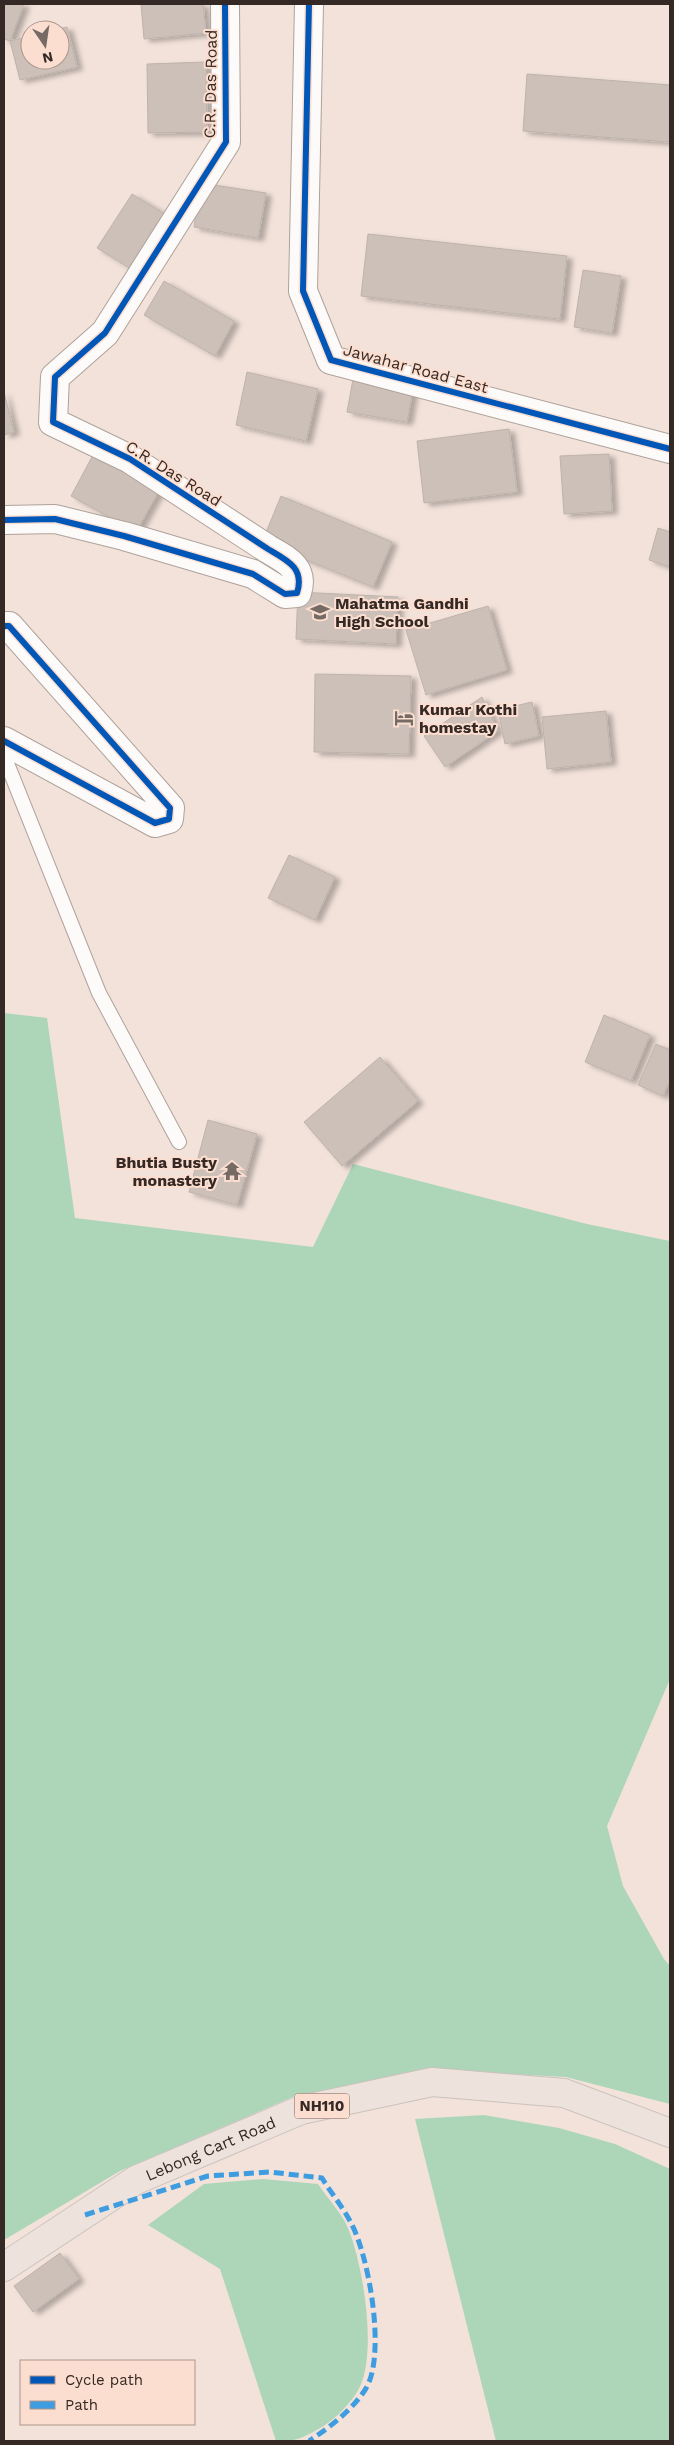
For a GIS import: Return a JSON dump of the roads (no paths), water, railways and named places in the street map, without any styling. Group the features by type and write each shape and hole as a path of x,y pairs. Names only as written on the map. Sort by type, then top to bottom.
{"highway":[{"name":"Lebong Cart Road","path":"4,2267 136,2180 301,2110 432,2082 564,2093 670,2133"}],"street":[{"name":"C.R. Das Road","path":"4,520 55,519 124,536 254,574 285,594 297,593 299,574 292,562 268,549 130,459 53,422 55,378 105,333 226,142 225,4"},
{"name":"Jawahar Road East","path":"310,4 303,291 331,360 670,449"},
{"path":"4,626 9,626 170,808 169,819 155,823 4,741"}],"lane":[{"path":"4,756 99,993 179,1142"}],"place":[{"name":"Mahatma Gandhi High School","path":"320,612"},
{"name":"Kumar Kothi homestay","path":"404,718"},
{"name":"Bhutia Busty monastery","path":"232,1171"}]}
